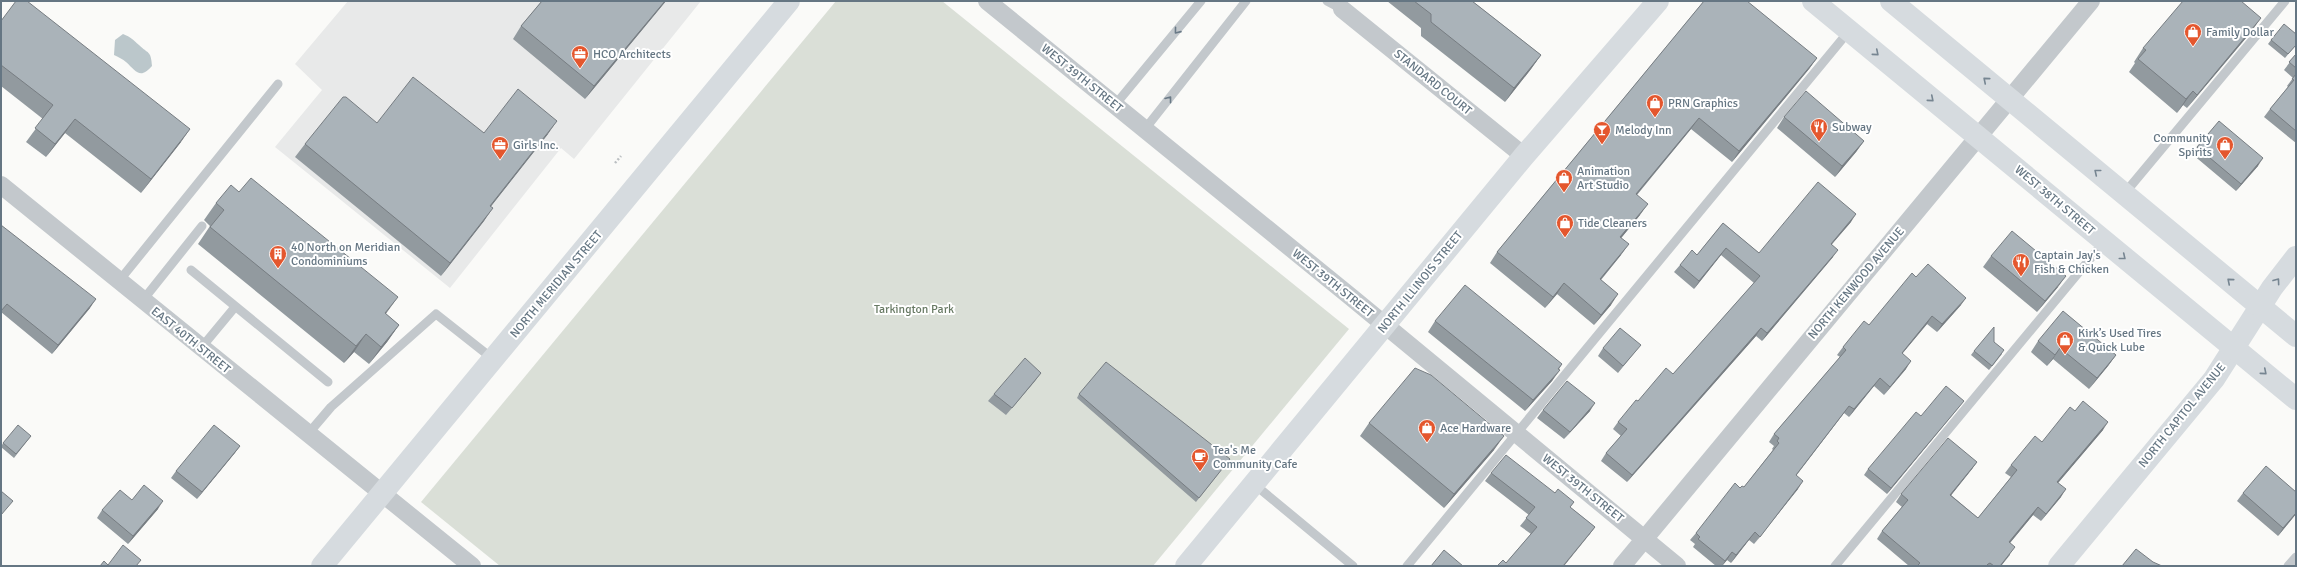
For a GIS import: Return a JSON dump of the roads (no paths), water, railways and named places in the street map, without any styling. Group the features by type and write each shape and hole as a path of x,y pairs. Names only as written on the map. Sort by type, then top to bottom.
{"main road":[{"name":"NORTH MERIDIAN STREET","path":"322,566 789,1"},
{"name":"NORTH ILLINOIS STREET","path":"1186,566 1524,156 1658,1"},
{"name":"WEST 38TH STREET","path":"1813,1 2296,399"},
{"path":"1891,1 2296,336"},
{"name":"NORTH CAPITOL AVENUE","path":"2059,566 2214,379 2260,306 2296,257"}],"street":[{"name":"WEST 39TH STREET","path":"987,1 1677,566"},
{"name":"NORTH KENWOOD AVENUE","path":"1622,566 2090,1"},
{"name":"STANDARD COURT","path":"1334,5 1524,156"},
{"name":"EAST 40TH STREET","path":"1,185 472,566"}],"lane":[{"path":"1115,105 1201,1"},
{"path":"1145,130 1246,1"},
{"path":"2124,194 2285,1"},
{"path":"1407,566 1849,31"},
{"path":"119,281 278,84"},
{"path":"143,300 202,226"},
{"path":"1836,566 2104,242"},
{"path":"191,270 328,382"},
{"path":"202,348 235,307"},
{"path":"308,434 331,408 436,314 493,359"},
{"path":"1254,484 1353,566"},
{"path":"2288,566 2296,557"}],"place":[{"name":"Family Dollar","path":"2193,47"},
{"name":"HCO Architects","path":"580,69"},
{"name":"PRN Graphics","path":"1655,118"},
{"name":"Subway","path":"1819,142"},
{"name":"Melody Inn","path":"1602,145"},
{"name":"Girls Inc.","path":"500,160"},
{"name":"Community Spirits","path":"2225,160"},
{"name":"Animation Art Studio","path":"1564,193"},
{"name":"Tide Cleaners","path":"1565,238"},
{"name":"40 North on Meridian Condominiums","path":"278,269"},
{"name":"Captain Jay's Fish & Chicken","path":"2021,277"},
{"name":"Kirk’s Used Tires & Quick Lube","path":"2065,355"},
{"name":"Ace Hardware","path":"1427,443"},
{"name":"Tea's Me Community Cafe","path":"1200,472"}],"park label":[{"name":"Tarkington Park","path":"914,309"}]}
